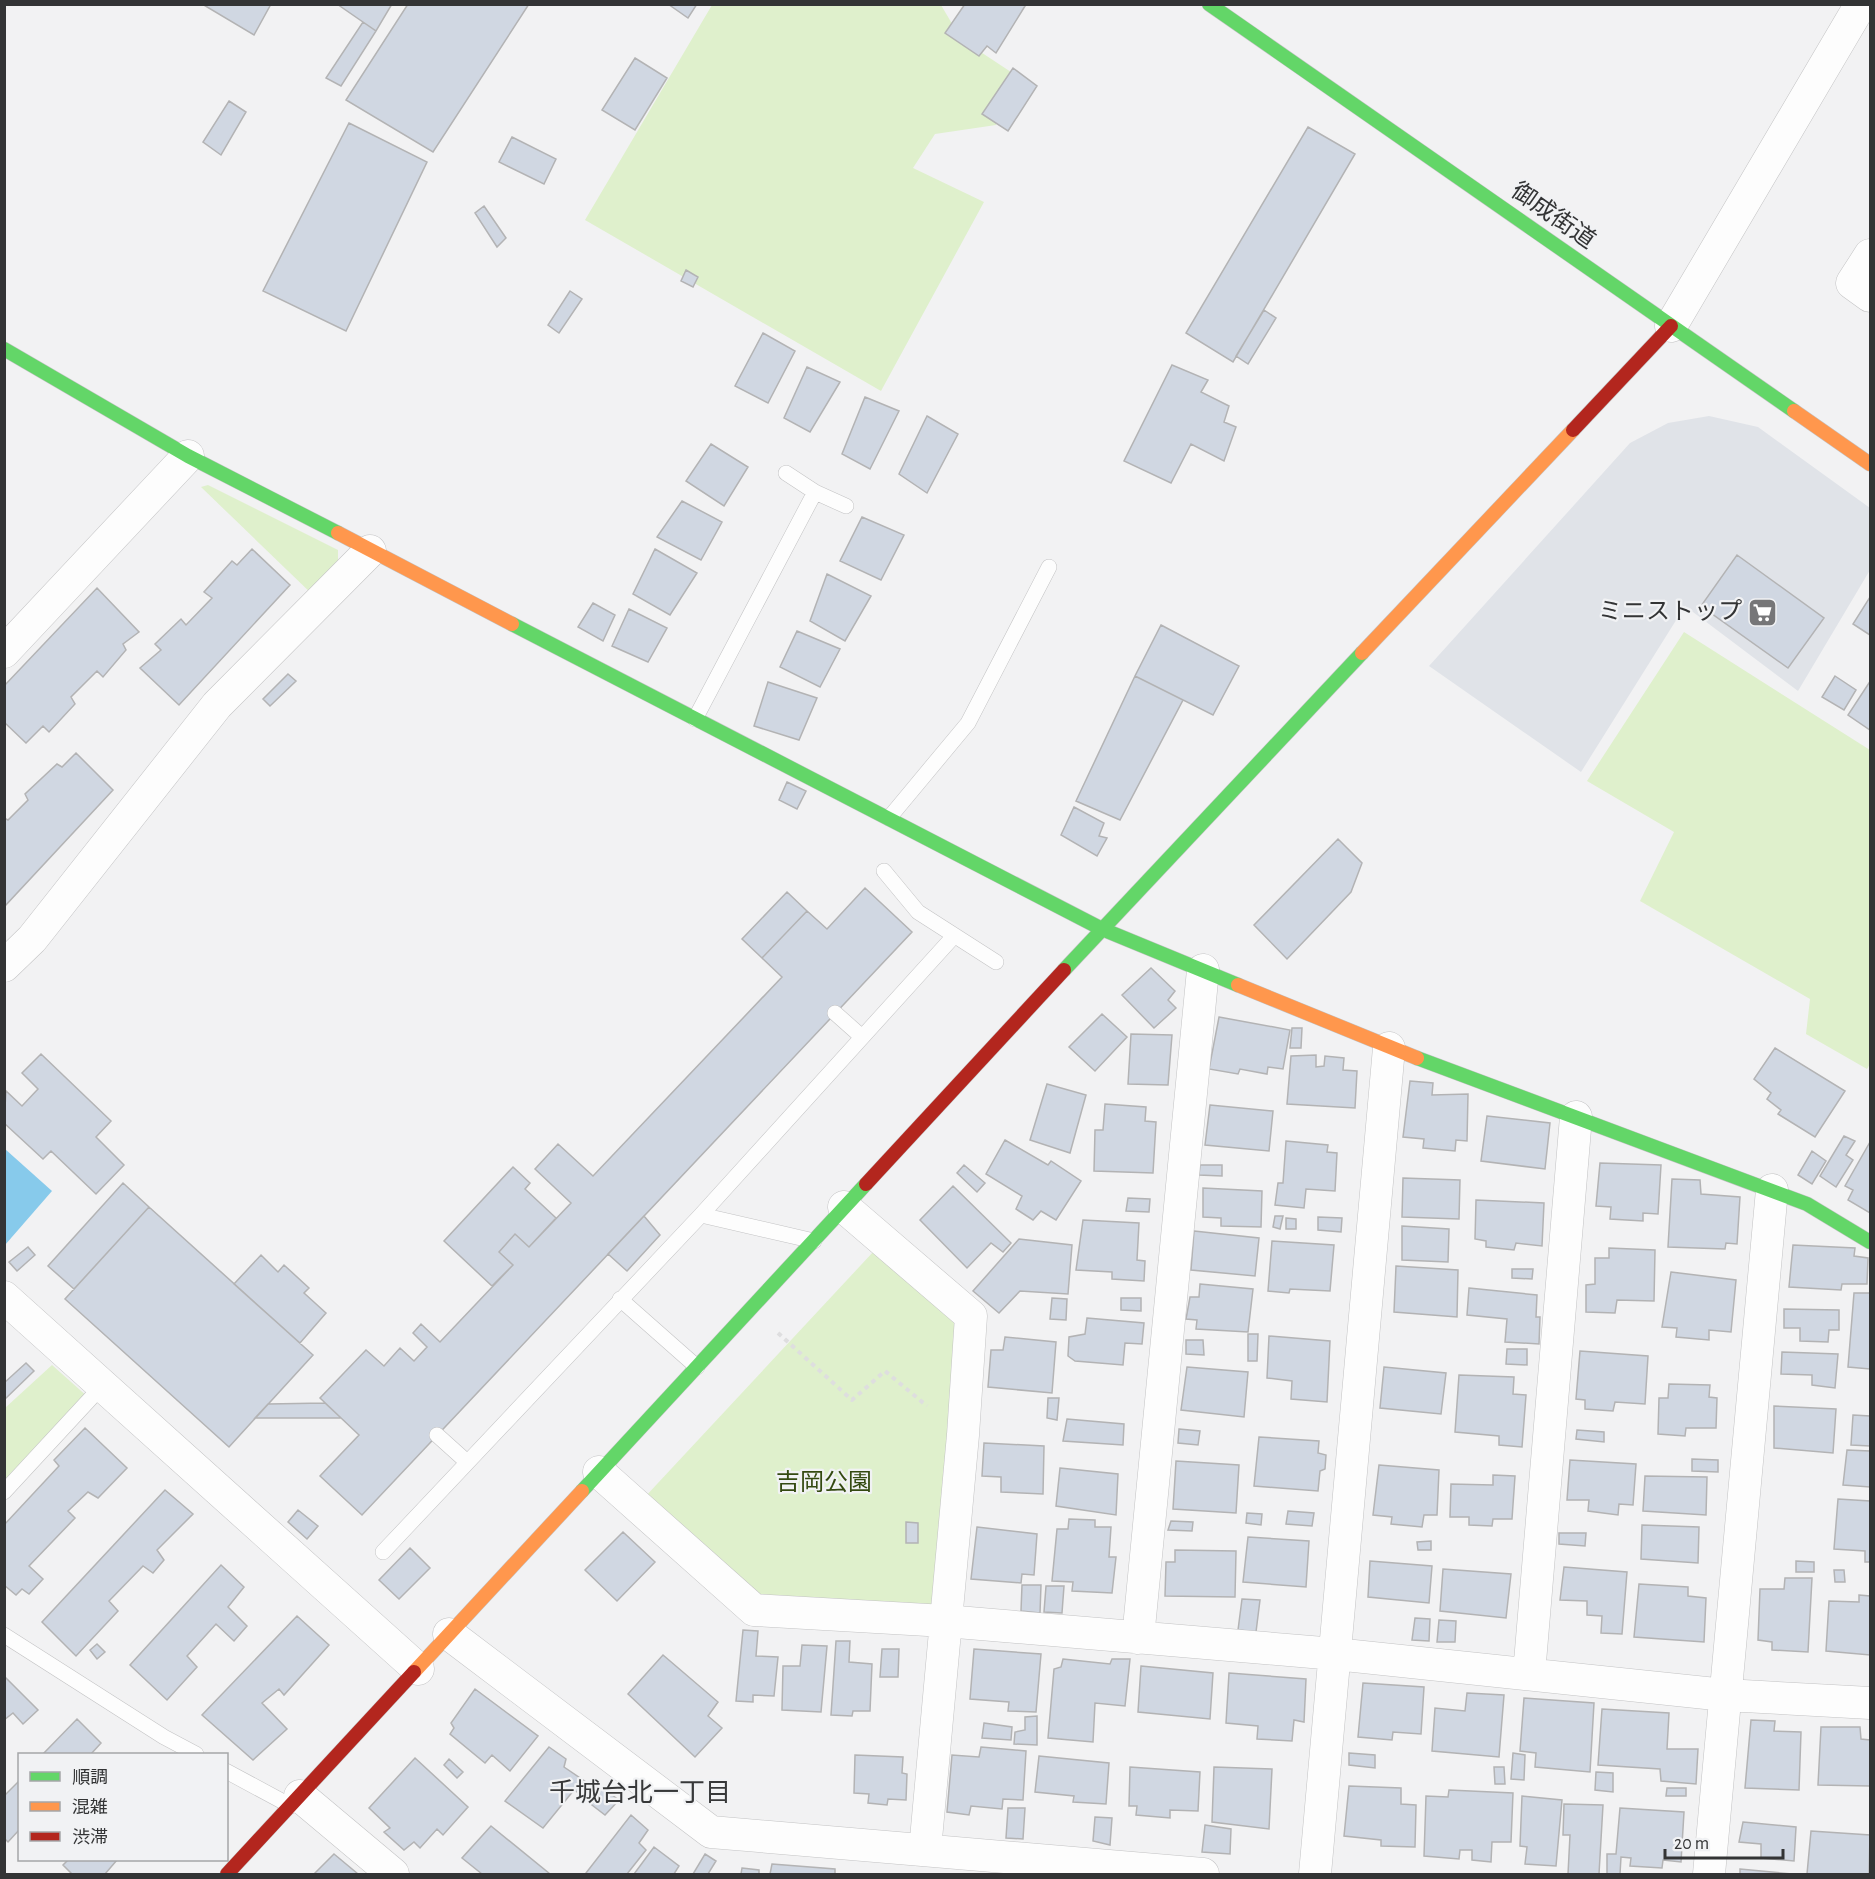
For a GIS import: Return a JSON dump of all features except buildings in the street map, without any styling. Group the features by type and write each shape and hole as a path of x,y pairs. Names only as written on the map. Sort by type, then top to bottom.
{"street":[{"name":"御成街道","path":"1209,4 1870,464"},
{"path":"227,1875 1102,929 1671,326 1861,4"},
{"path":"1870,255 1852,283 1870,296"},
{"path":"4,349 188,456 1102,929 1389,1048 1807,1204 1870,1242"},
{"path":"4,652 188,456"},
{"path":"4,966 33,939 217,705 370,551"},
{"path":"1138,1638 1203,970"},
{"path":"1315,1875 1389,1048"},
{"path":"1530,1674 1576,1117"},
{"path":"1708,1875 1772,1190"},
{"path":"844,1207 971,1316 963,1435 925,1850"},
{"path":"4,1297 418,1669"},
{"path":"599,1472 754,1610 945,1621 1335,1654 1725,1695 1870,1703"},
{"path":"450,1634 711,1832 925,1850 1115,1871 1203,1875"},
{"path":"295,1801 393,1875"}],"lane":[{"path":"786,473 815,492 846,506"},
{"path":"695,718 815,492"},
{"path":"889,818 968,723 1049,567"},
{"path":"884,871 918,912 996,962"},
{"path":"383,1552 701,1215 954,936"},
{"path":"835,1013 862,1037"},
{"path":"701,1215 814,1240"},
{"path":"621,1299 697,1367"},
{"path":"4,1492 103,1385"},
{"path":"437,1435 467,1462"},
{"path":"4,1635 192,1753"},
{"path":"228,1772 295,1801"}],"path":[{"path":"751,1308 852,1401 885,1371 963,1435"}],"shaded area":[{"path":"1709,416 1758,427 1870,508 1870,570 1798,691 1685,606 1581,772 1429,666 1630,443 1668,423"}],"green space":[{"path":"712,5 941,5 961,39 1014,74 996,125 935,134 913,168 984,202 881,391 585,220"},
{"path":"208,485 338,550 338,571 315,597 201,487"},
{"path":"1684,632 1870,750 1870,1064 1867,1069 1806,1034 1810,999 1640,901 1674,832 1587,781"},
{"name":"吉岡公園","path":"874,1251 960,1326 934,1610 751,1599 644,1498"},
{"path":"52,1365 89,1398 5,1484 5,1408"}],"water":[{"path":"5,1149 52,1191 5,1245"}],"traffic: fast":[{"path":"1209,4 1794,411"},
{"path":"4,349 188,456 338,533"},
{"path":"512,624 1102,929 1238,985"},
{"path":"1064,970 1362,653"},
{"path":"1417,1058 1807,1204 1870,1242"},
{"path":"582,1491 866,1184"}],"traffic: slow":[{"path":"1794,411 1870,464"},
{"path":"1362,653 1573,430"},
{"path":"338,533 512,624"},
{"path":"1238,985 1417,1058"},
{"path":"414,1672 582,1491"}],"traffic: jam":[{"path":"1573,430 1671,326"},
{"path":"866,1184 1064,970"},
{"path":"227,1874 414,1672"}],"place":[{"name":"ミニストップ","path":"1763,612"}],"district":[{"name":"千城台北一丁目","path":"640,1793"}]}
